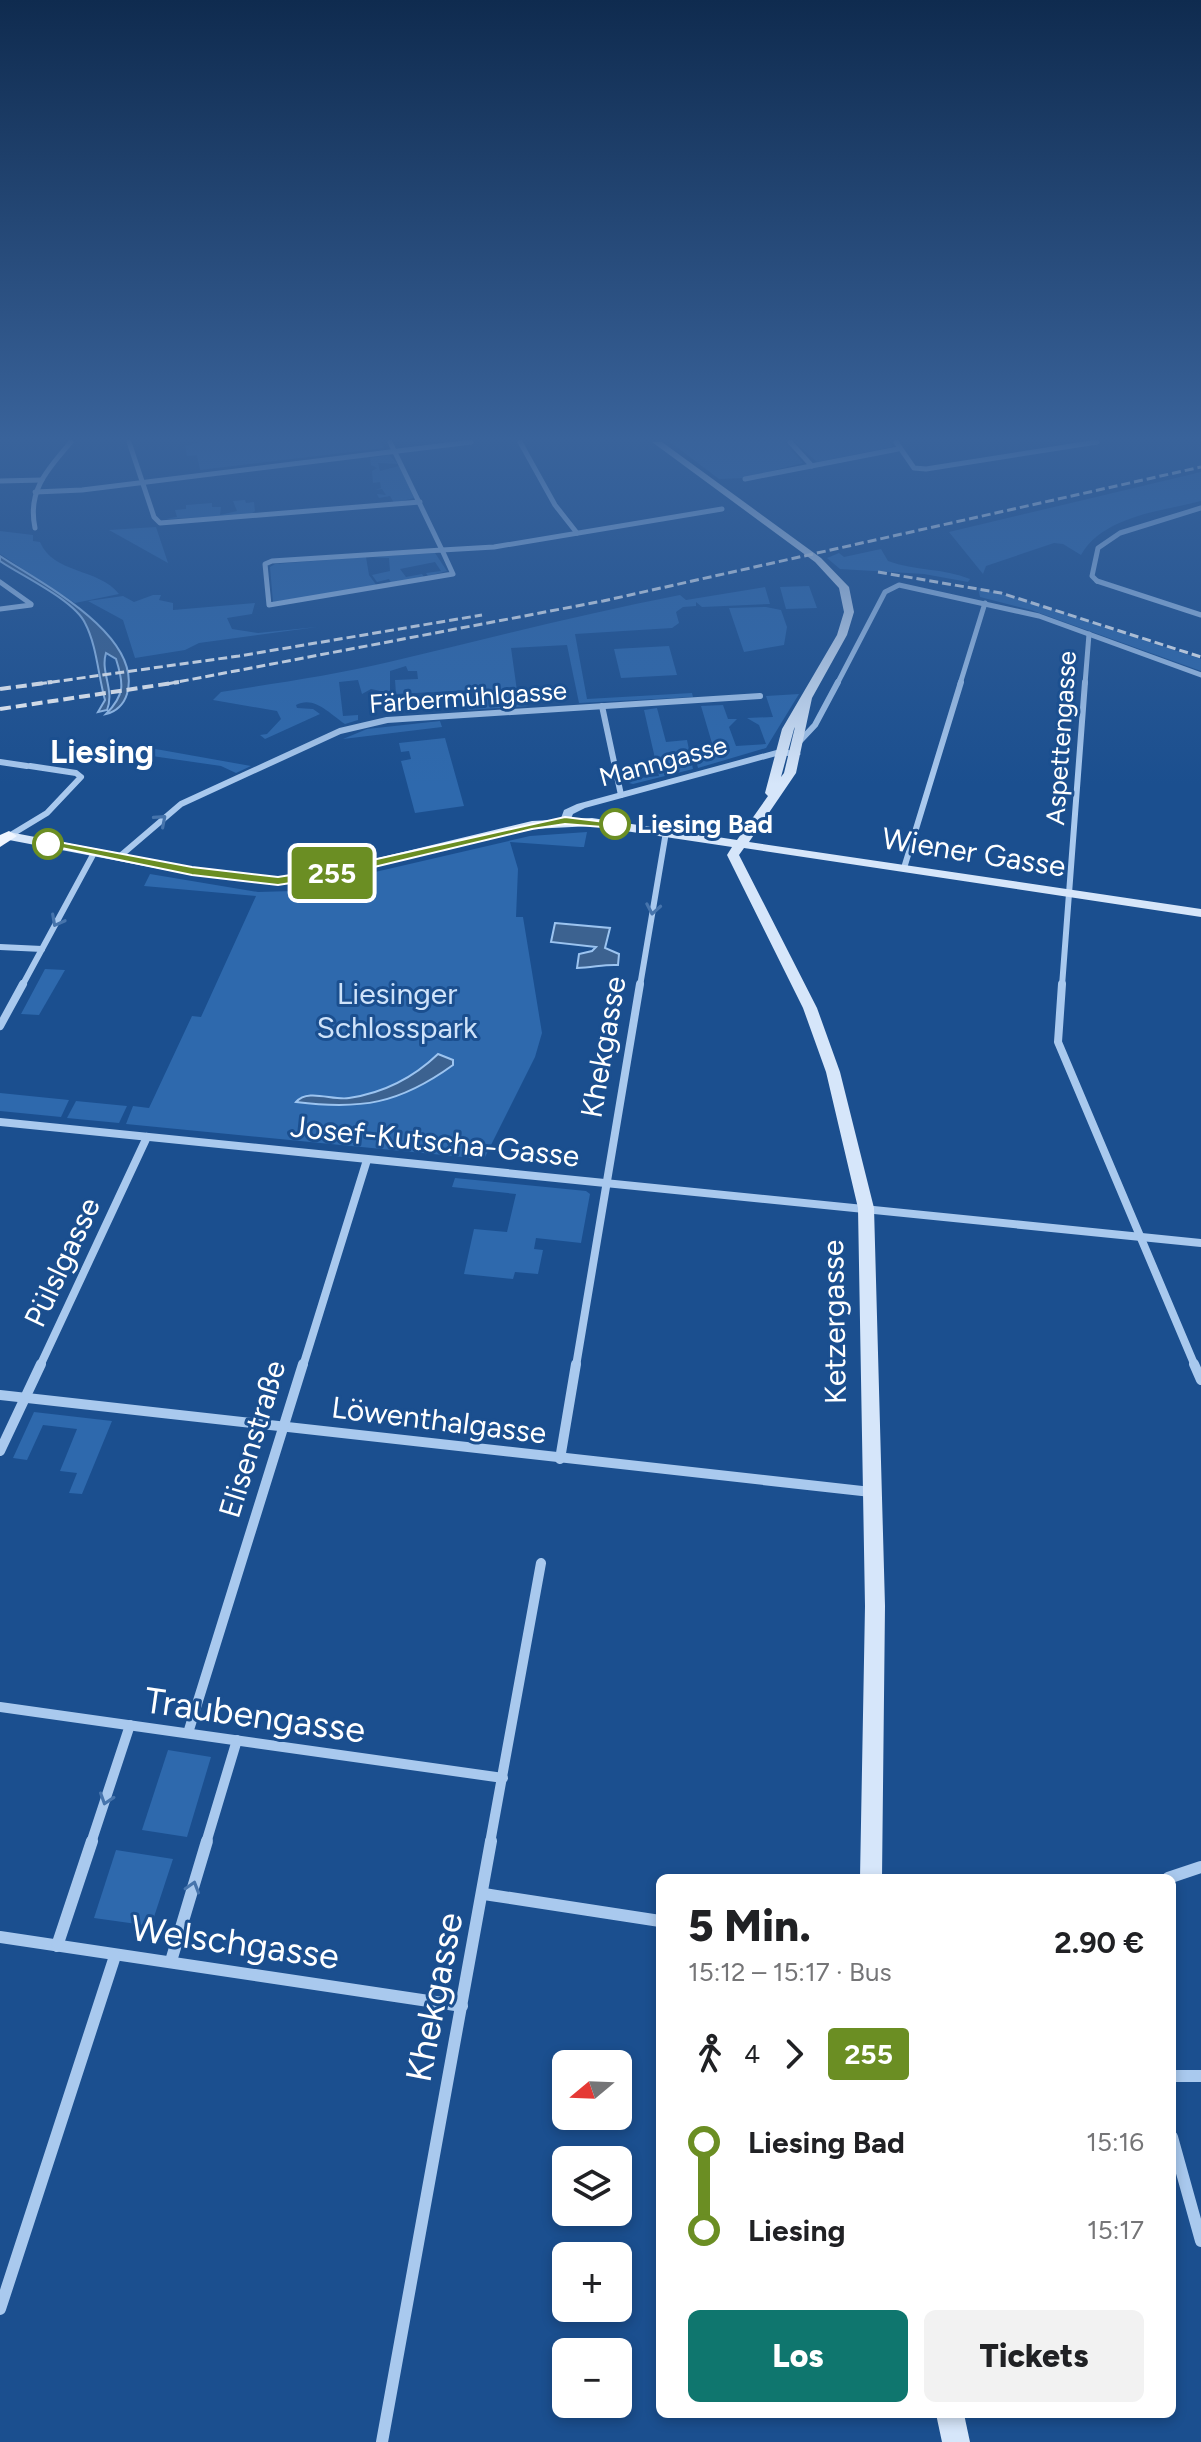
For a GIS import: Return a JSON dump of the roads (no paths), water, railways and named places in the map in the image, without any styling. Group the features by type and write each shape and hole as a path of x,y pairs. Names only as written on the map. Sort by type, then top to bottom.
{"main road":[{"path":"769,802 780,752 795,715 845,629 849,612 844,587 812,556"},
{"path":"739,844 790,773 807,699"},
{"name":"Wiener Gasse","path":"3,837 249,879 294,880 568,815 739,844 1201,913"},
{"name":"Ketzergasse","path":"739,844 734,858 796,975 833,1072 866,1208 875,1606 871,1874"},
{"path":"951,2418 956,2442"}],"street":[{"path":"359,556 265,564 268,604 275,606 453,574 444,556"},
{"path":"1096,556 1092,576 1094,583 1201,615"},
{"path":"0,582 31,604 0,609"},
{"path":"780,752 798,748 815,725 885,592 894,586 914,586 985,603 1089,634 1201,675"},
{"path":"904,868 985,603"},
{"name":"Aspettengasse","path":"1089,634 1058,1042 1201,1380"},
{"name":"Färbermühlgasse","path":"119,857 181,804 347,728 387,720 760,696"},
{"path":"602,706 621,795"},
{"name":"Manngasse","path":"568,815 621,795 780,752"},
{"path":"0,762 81,775 32,822 3,837"},
{"name":"Khekgasse","path":"560,1459 666,832"},
{"path":"0,1026 94,853"},
{"path":"0,947 42,949"},
{"name":"Josef-Kutscha-Gasse","path":"0,1122 1201,1243"},
{"name":"Pülslgasse","path":"0,1451 147,1137"},
{"name":"Elisenstraße","path":"188,1733 367,1160"},
{"name":"Löwenthalgasse","path":"0,1395 872,1492"},
{"name":"Khekgasse","path":"382,2442 484,1894 541,1563"},
{"name":"Traubengasse","path":"0,1707 503,1778"},
{"path":"57,1946 130,1725"},
{"path":"171,1961 237,1740"},
{"path":"1176,1875 1201,1867"},
{"path":"484,1894 656,1920"},
{"name":"Welschgasse","path":"0,1937 462,2006"},
{"path":"0,2309 115,1956"},
{"path":"1176,2076 1201,2076"},
{"path":"1176,2151 1201,2241"}],"railway":[{"path":"172,683 603,601 804,556"},
{"path":"878,572 1001,593 1201,657"},
{"path":"38,684 239,656 482,615"},
{"path":"0,689 52,682"},
{"path":"172,683 179,682"},
{"path":"0,709 172,683"},
{"path":"167,684 172,683"}],"place":[{"name":"Liesing Bad","path":"615,824"}],"district":[{"name":"Liesing","path":"102,752"}],"park label":[{"name":"Liesinger Schlosspark","path":"397,1010"}]}
